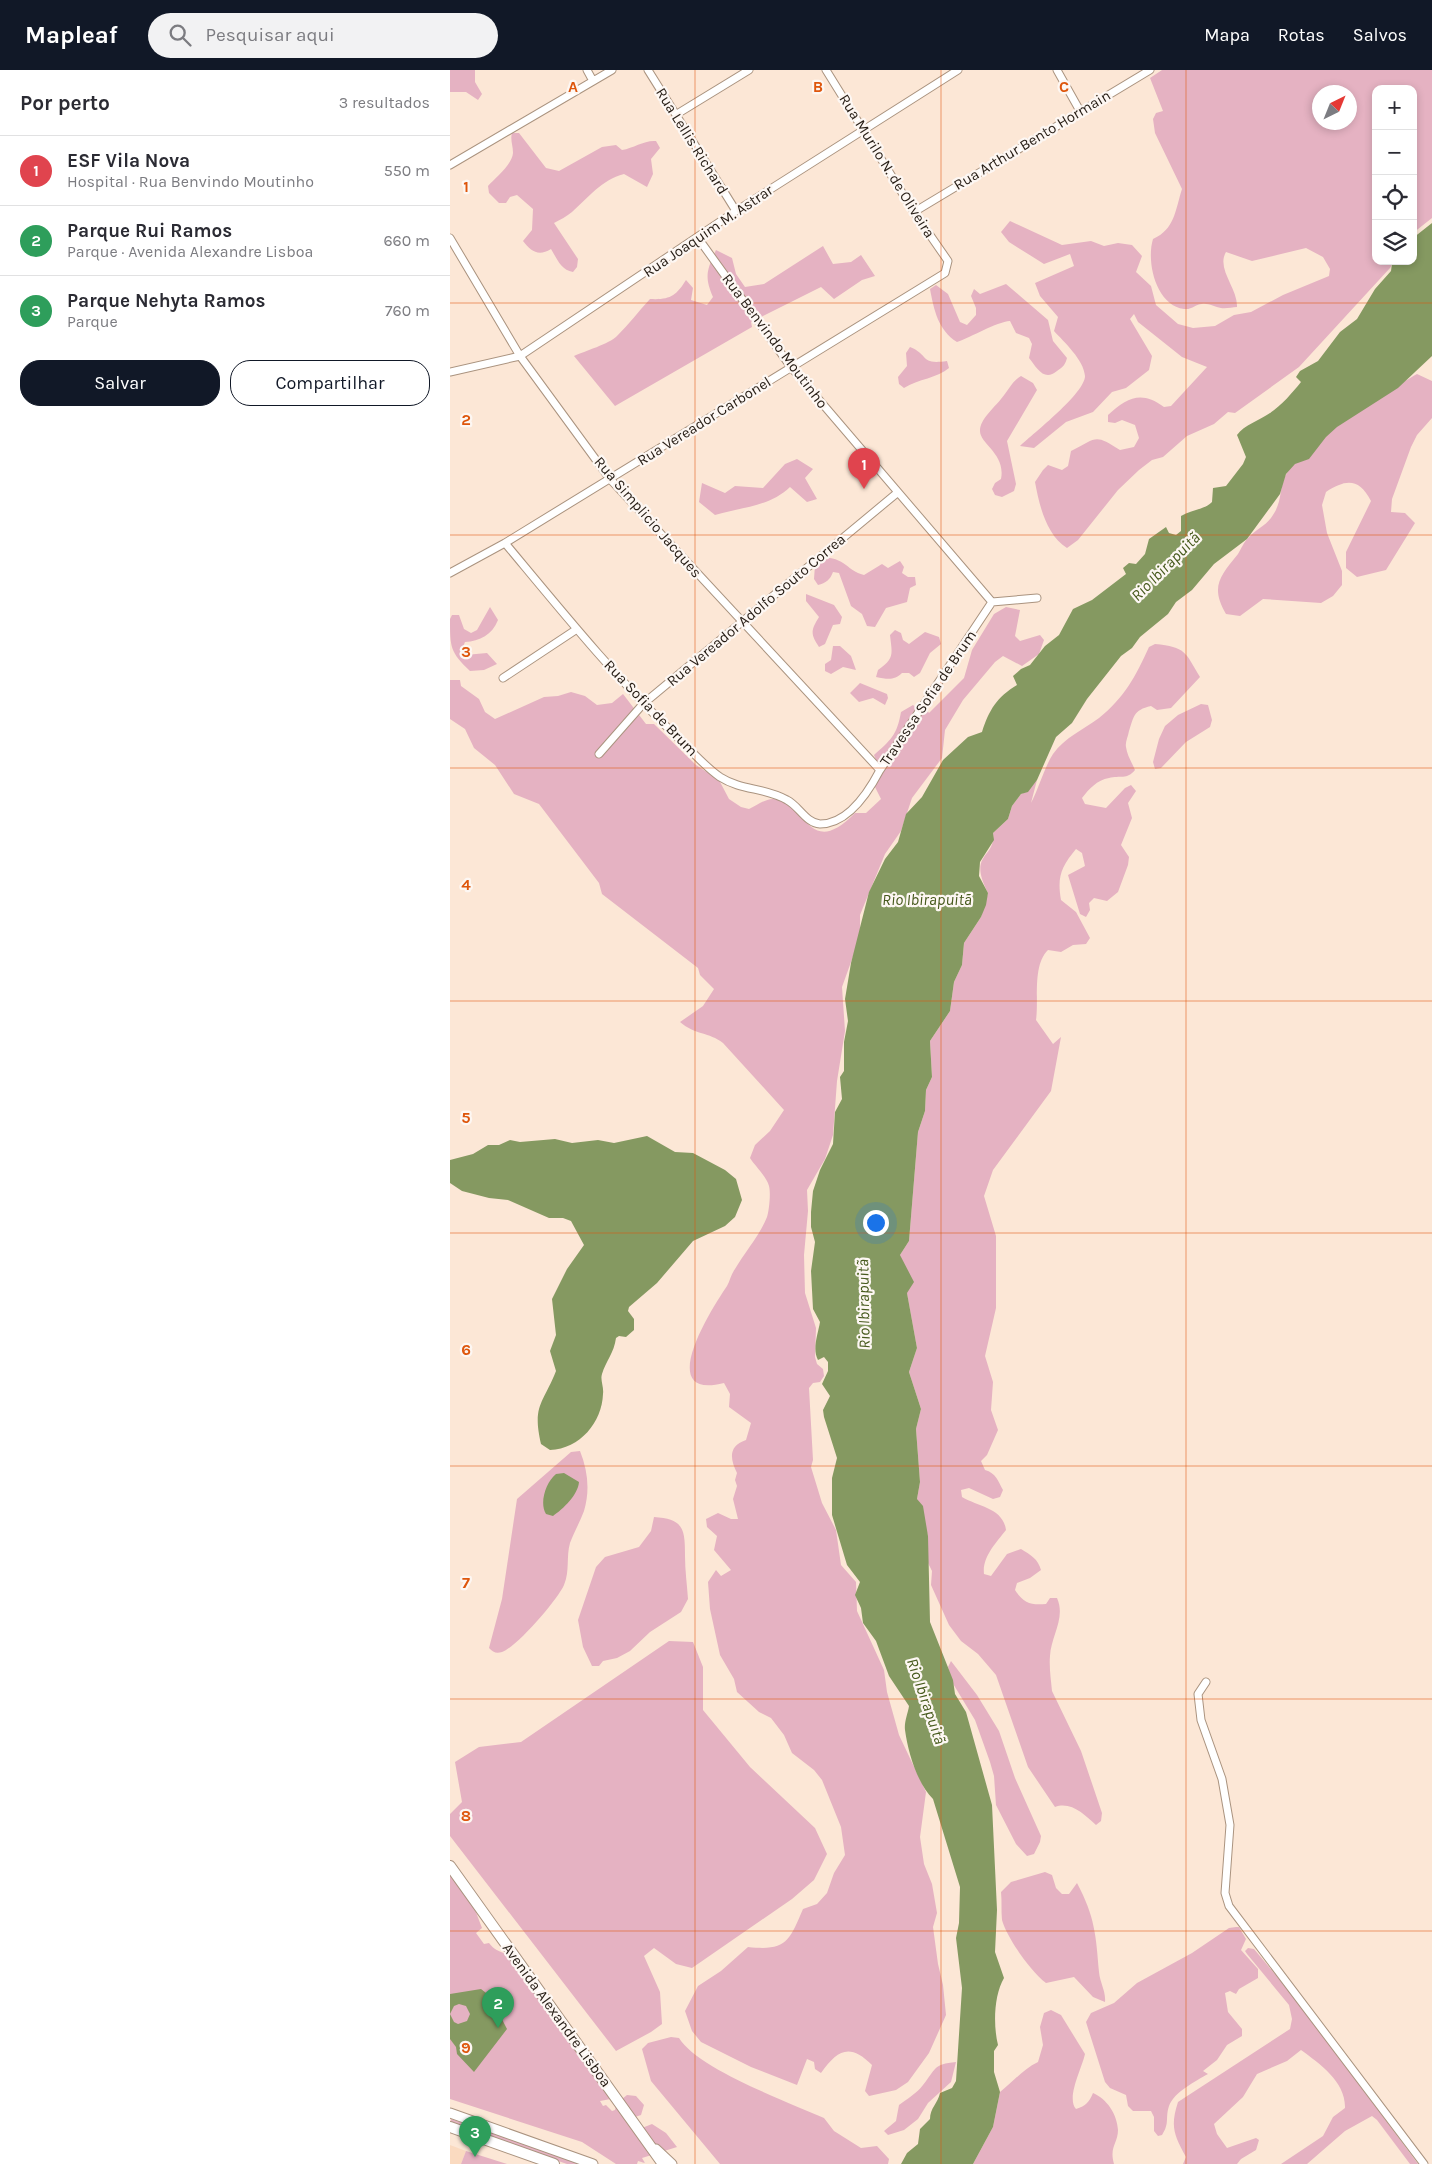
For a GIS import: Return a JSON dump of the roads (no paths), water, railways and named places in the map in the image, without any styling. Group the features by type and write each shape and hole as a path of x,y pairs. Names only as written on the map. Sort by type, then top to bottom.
{"main road":[{"name":"Avenida Alexandre Lisboa","path":"450,1866 652,2146 663,2164"},
{"path":"450,2128 554,2164"}],"street":[{"path":"587,70 593,81"},
{"path":"450,165 612,70"},
{"name":"Rua Lellis Richard","path":"648,70 736,211"},
{"path":"677,114 749,70"},
{"name":"Rua Murilo N. de Oliveira","path":"826,70 914,212 948,261"},
{"name":"Rua Joaquim M. Astrar","path":"450,372 520,356 736,211 958,70"},
{"path":"1058,70 1080,110"},
{"name":"Rua Arthur Bento Hormain","path":"914,212 1080,110 1150,70"},
{"name":"Rua Simplicio Jacques","path":"450,238 520,356 610,479 880,770"},
{"name":"Rua Benvindo Moutinho","path":"698,238 791,367 992,602"},
{"name":"Rua Vereador Carbonel","path":"450,573 505,543 935,280 945,272 948,261"},
{"name":"Rua Vereador Adolfo Souto Correa","path":"599,754 643,704 897,493"},
{"name":"Rua Sofia de Brum","path":"505,543 643,704 718,776 736,787 764,790 789,800 808,819 819,824 830,822"},
{"path":"992,602 1037,598"},
{"name":"Travessa Sofia de Brum","path":"830,822 850,810 863,797 992,602"},
{"path":"503,678 577,629"},
{"path":"1206,1682 1198,1694 1201,1720 1222,1779 1230,1825 1225,1893 1230,1906 1424,2164"},
{"path":"450,2113 593,2164"},
{"path":"652,2146 672,2164"}],"water":[{"name":"Rio Ibirapuitã","path":"1432,223 1432,356 1398,388 1337,427 1326,437 1309,459 1295,464 1286,474 1280,494 1247,539 1214,564 1192,590 1176,602 1168,614 1140,637 1132,648 1121,656 1087,699 1072,723 1056,737 1037,780 1028,792 1021,794 1012,806 1008,819 993,833 994,840 980,862 979,876 988,893 986,905 981,917 964,943 962,965 954,982 950,1011 930,1041 932,1077 926,1090 925,1111 918,1132 909,1241 900,1255 914,1282 907,1293 917,1348 909,1372 921,1409 916,1429 920,1482 917,1499 923,1506 928,1536 930,1622 953,1680 955,1694 966,1712 992,1805 997,1910 995,1952 1004,1978 998,1993 995,2010 995,2028 998,2045 994,2051 994,2072 1000,2092 993,2127 973,2164 901,2164 907,2153 918,2144 920,2129 930,2119 931,2112 940,2093 952,2088 956,2081 962,1988 956,1938 959,1923 960,1887 933,1799 922,1785 911,1757 905,1727 909,1706 889,1676 876,1641 863,1623 861,1608 855,1595 860,1582 847,1565 832,1515 832,1478 837,1458 823,1410 830,1396 822,1384 828,1371 828,1362 824,1357 818,1360 816,1356 816,1341 820,1322 813,1309 811,1271 815,1242 811,1227 813,1191 820,1170 833,1144 835,1112 842,1099 840,1077 844,1071 844,1042 848,1021 845,999 851,963 869,892 885,859 898,842 906,814 922,797 943,760 968,737 982,732 988,717 999,699 1017,685 1013,676 1021,669 1030,665 1045,646 1059,635 1073,609 1092,600 1126,574 1123,568 1129,563 1136,564 1145,554 1149,539 1166,527 1169,533 1176,535 1181,531 1181,516 1212,502 1213,488 1226,486 1243,464 1246,457 1237,435 1240,431 1266,416 1283,403 1301,382 1296,377 1300,371 1318,361 1340,332 1357,319 1375,289 1391,271 1392,265 1417,265 1417,235"},
{"path":"647,1136 675,1152 693,1153 725,1170 736,1179 742,1200 735,1217 725,1226 693,1241 657,1283 629,1307 628,1311 634,1319 634,1330 626,1337 619,1336 616,1338 614,1348 602,1374 602,1404 594,1424 580,1439 571,1445 550,1450 541,1444 538,1412 556,1371 550,1351 556,1335 552,1299 567,1269 584,1245 571,1221 563,1218 549,1218 508,1200 489,1198 462,1191 450,1183 450,1160 473,1154 488,1145 499,1145 510,1140 520,1142 555,1139 572,1143 598,1140 614,1143"},
{"path":"564,1473 579,1482 576,1492 565,1506 553,1516 546,1514 543,1499 549,1482 556,1474"},
{"path":"481,1989 490,1996 507,2029 474,2072 457,2054 456,2047 450,2039 450,2014 450,1994","holes":["459,2004 466,2006 470,2014 467,2021 458,2024 454,2022 450,2014 454,2006"]}],"place":[{"name":"ESF Vila Nova","path":"864,489"},
{"name":"Parque Rui Ramos","path":"498,2028"},
{"name":"Parque Nehyta Ramos","path":"475,2157"}]}
